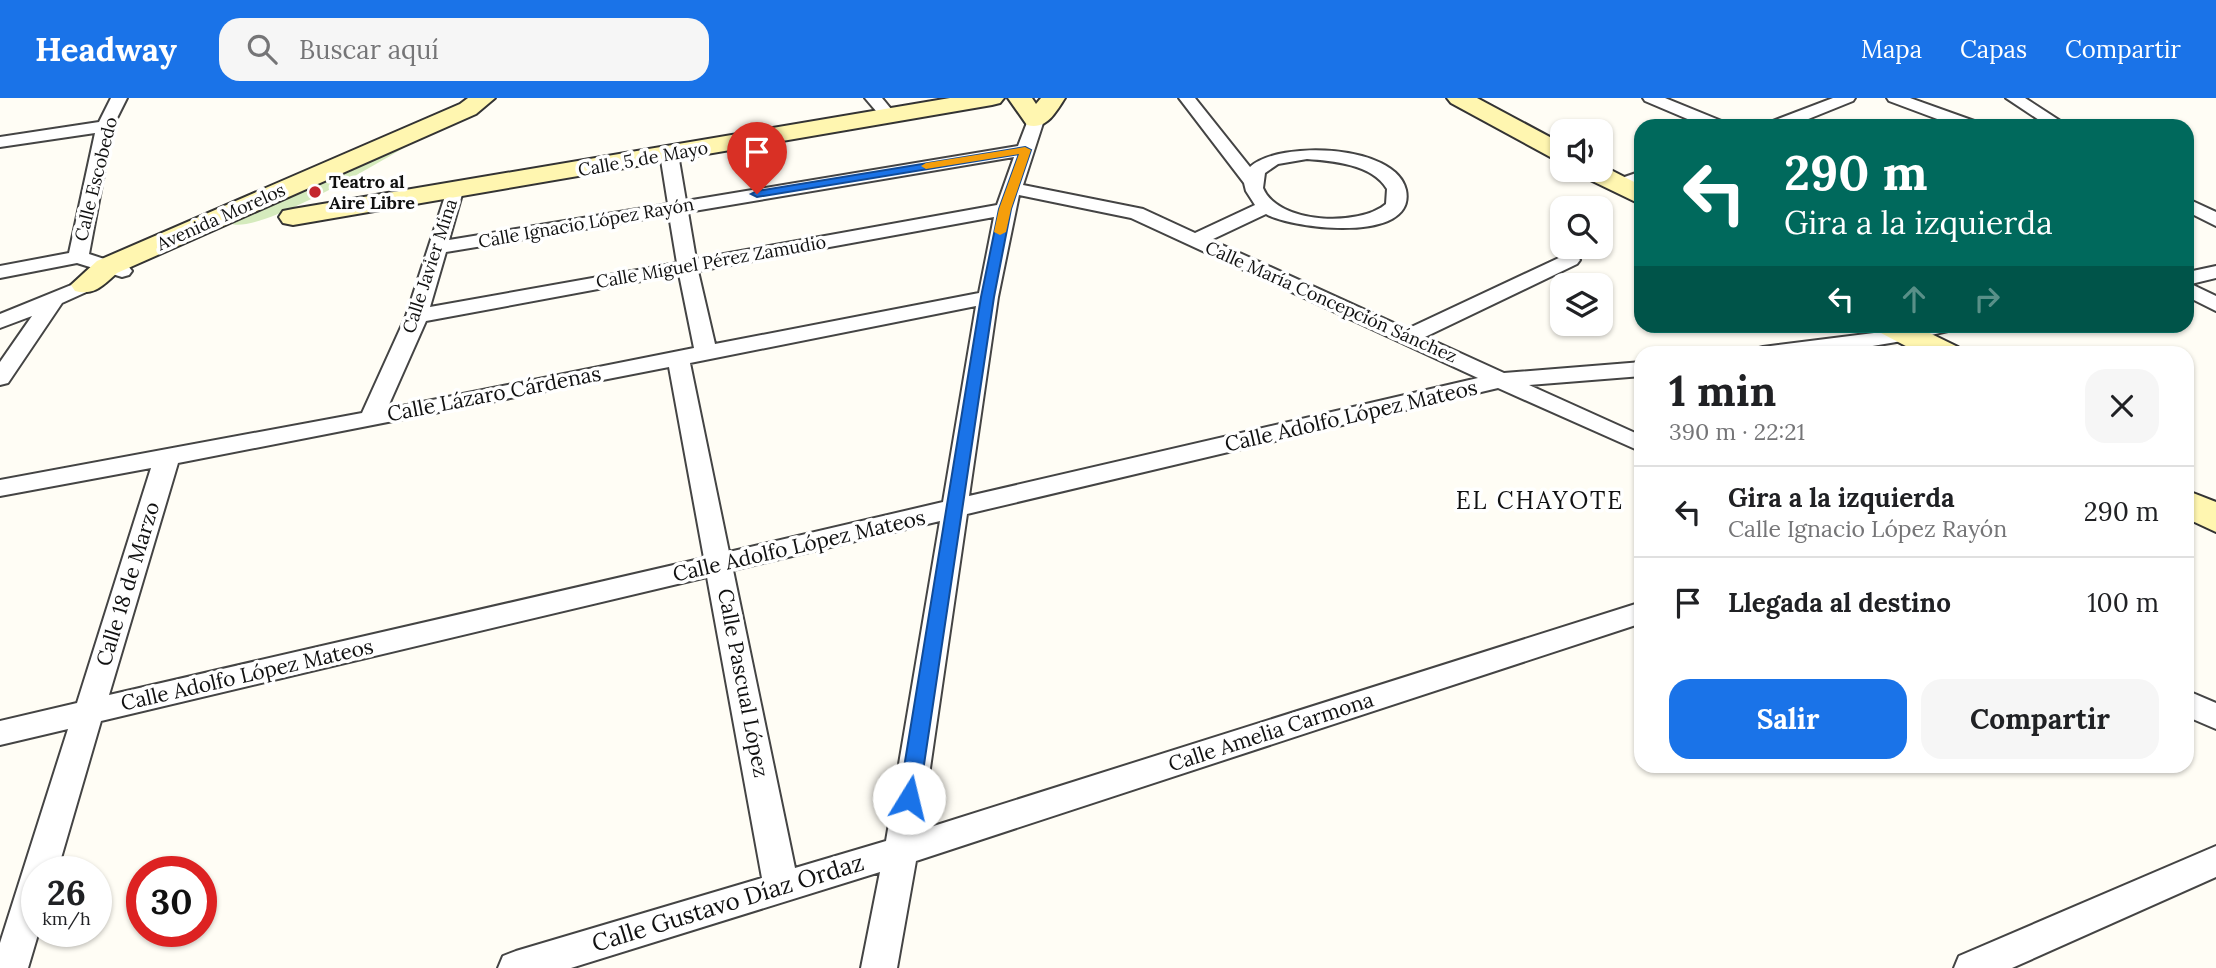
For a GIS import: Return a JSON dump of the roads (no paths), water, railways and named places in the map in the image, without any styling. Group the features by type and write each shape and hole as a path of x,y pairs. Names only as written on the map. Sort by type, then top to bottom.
{"street":[{"name":"Calle Escobedo","path":"98,270 105,126 119,98"},
{"name":"Calle 5 de Mayo","path":"237,221 293,216 669,154 881,106 992,98"},
{"path":"1020,98 1036,120"},
{"path":"878,968 901,851 988,297 1008,198 1036,120 1053,98"},
{"path":"1187,98 1252,181 1255,192 1267,207 1286,216 1320,223 1342,224 1367,221 1386,213 1396,202 1397,192 1391,180 1363,162 1319,154 1281,158 1267,163 1257,171 1252,181"},
{"path":"1459,98 1550,147"},
{"path":"1651,98 1701,119"},
{"path":"1794,119 1847,98"},
{"path":"1895,98 1952,119"},
{"path":"2014,98 2048,119"},
{"path":"293,216 456,121 476,103"},
{"name":"Avenida Morelos","path":"237,221 476,103"},
{"path":"0,142 105,126"},
{"name":"Calle Ignacio López Rayón","path":"437,248 1025,150"},
{"path":"669,154 687,266 706,352"},
{"path":"1613,178 1634,186"},
{"name":"Calle Javier Mina","path":"371,419 417,316 454,191"},
{"name":"Calle María Concepción Sánchez","path":"1008,198 1136,213 1634,441"},
{"name":"Calle Miguel Pérez Zamudio","path":"417,316 687,266 1008,198"},
{"path":"1195,240 1267,207"},
{"path":"2194,208 2216,220"},
{"path":"0,322 55,298 98,270 205,237 237,221"},
{"path":"1408,337 1570,260"},
{"path":"0,272 98,270"},
{"path":"2194,277 2216,272"},
{"path":"2194,292 2216,305"},
{"name":"Calle Lázaro Cárdenas","path":"0,488 371,419 988,297"},
{"path":"0,378 55,298"},
{"path":"1817,346 1891,335 1923,346"},
{"name":"Calle Pascual López","path":"678,358 781,886"},
{"name":"Calle Adolfo López Mateos","path":"0,733 1501,380 1634,370"},
{"name":"Calle 18 de Marzo","path":"45,856 167,457"},
{"path":"2194,485 2216,498"},
{"path":"2194,506 2216,519"},
{"name":"Calle Amelia Carmona","path":"901,851 1634,615"},
{"path":"2194,706 2216,717"},
{"name":"Calle Gustavo Díaz Ordaz","path":"516,968 901,851"},
{"path":"1972,968 2216,861"},
{"path":"10,968 21,932"}],"place":[{"name":"Teatro al Aire Libre","path":"315,192"}],"district":[{"name":"EL CHAYOTE","path":"1540,501"}]}
